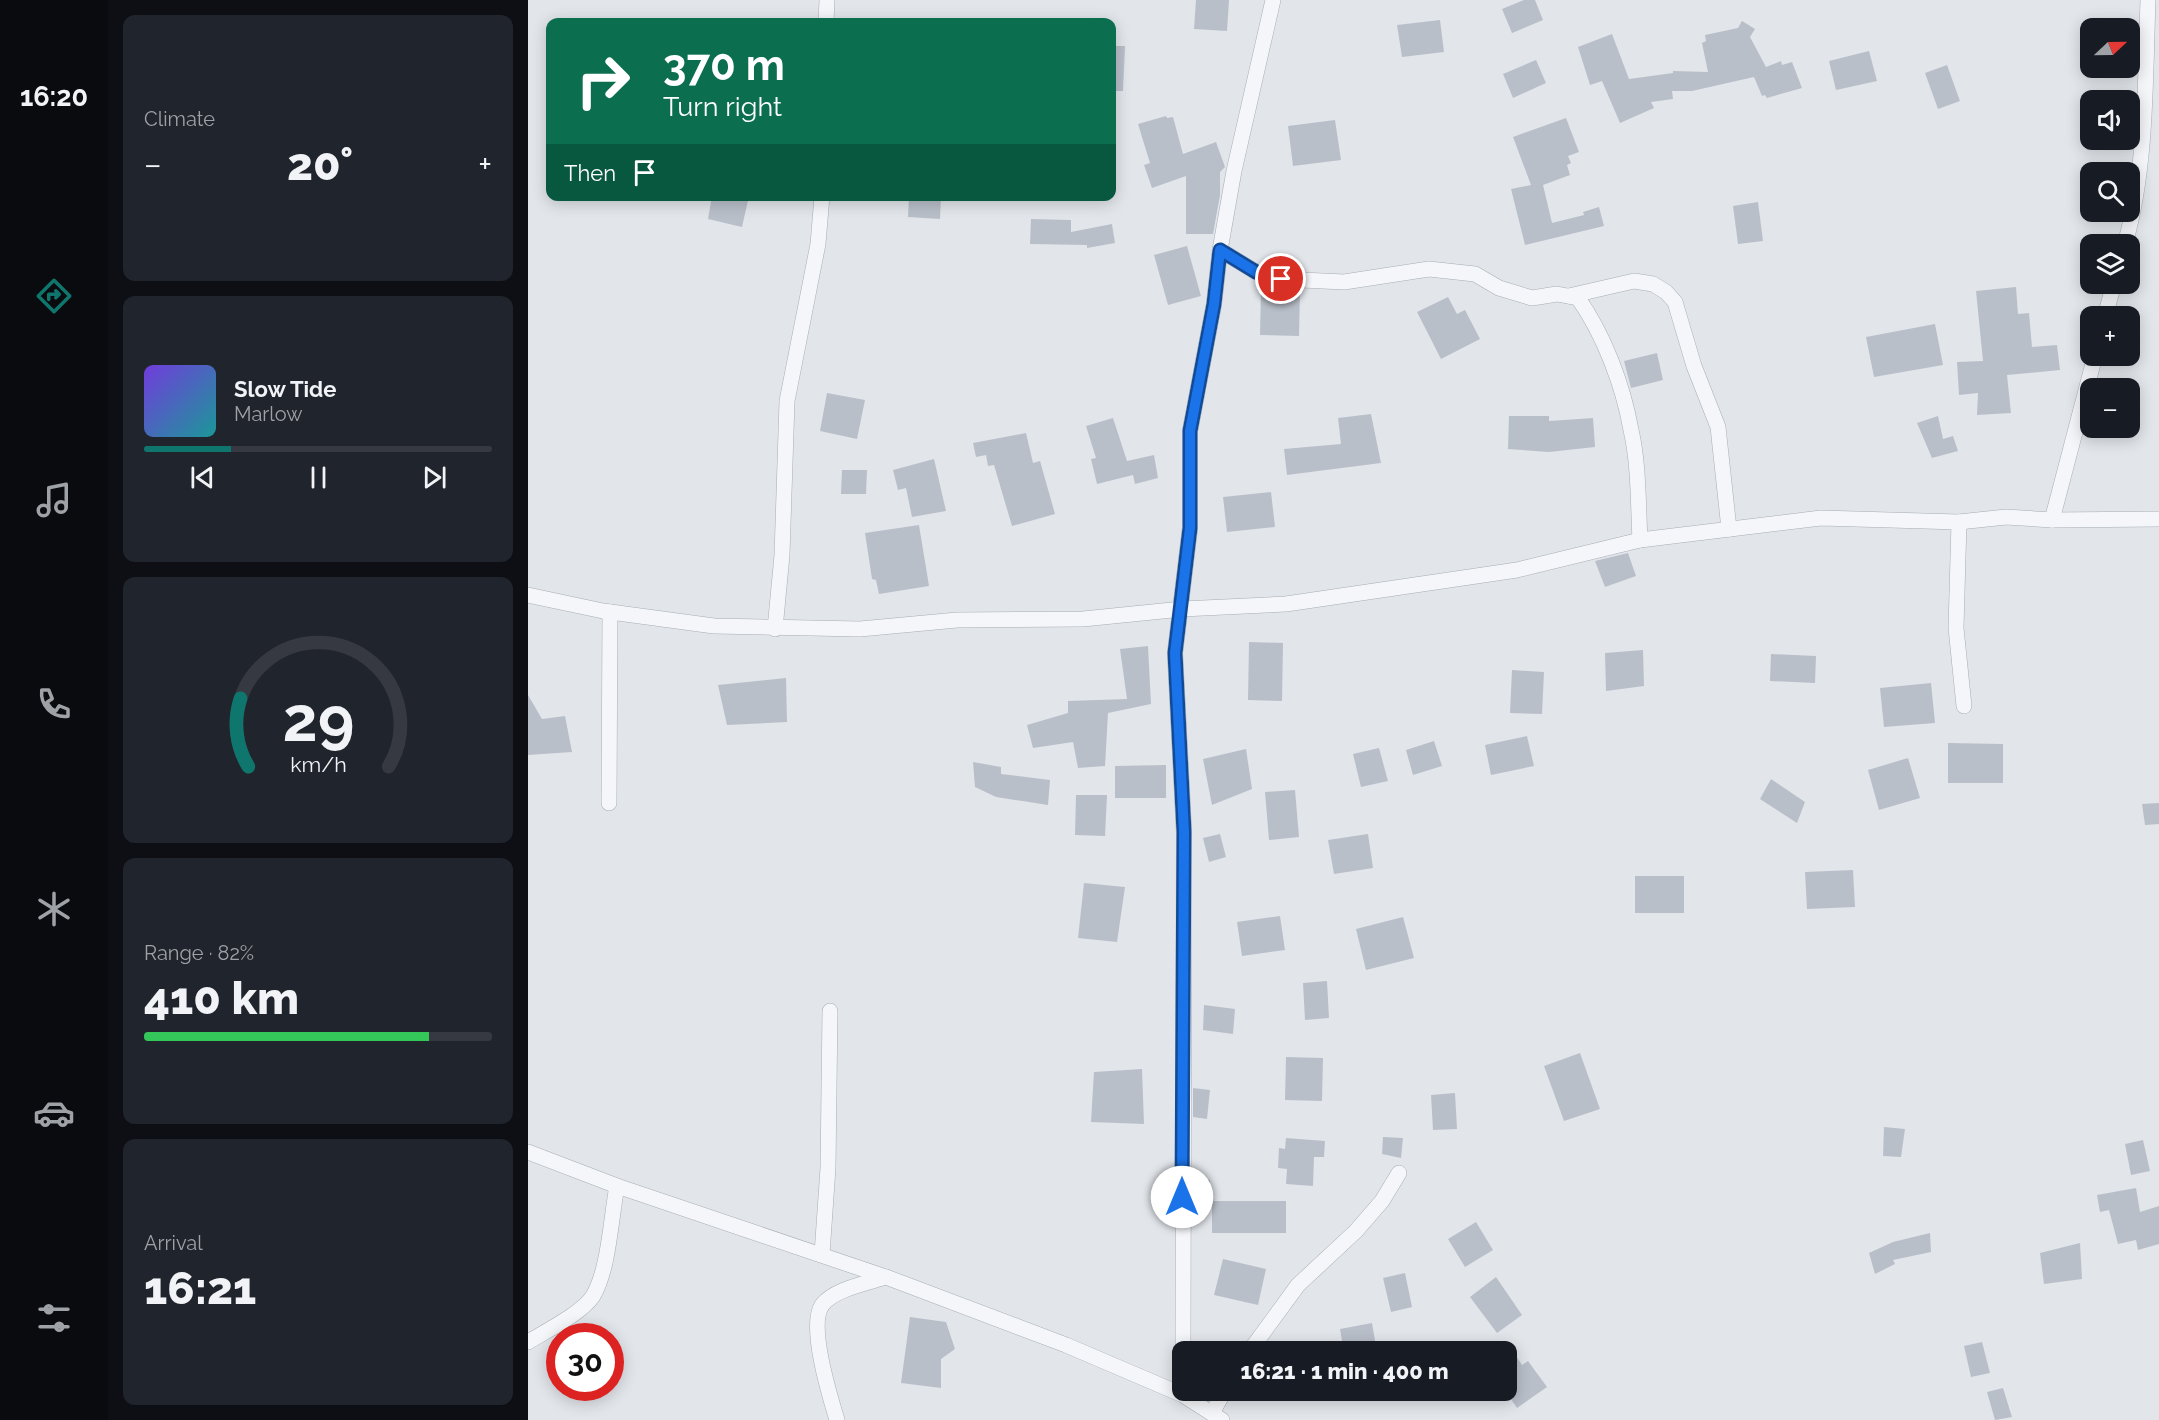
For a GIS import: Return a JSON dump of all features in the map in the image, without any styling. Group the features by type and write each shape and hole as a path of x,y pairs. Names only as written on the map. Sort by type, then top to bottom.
{"street":[{"path":"826,18 827,0"},
{"path":"1183,1341 1184,832 1175,653 1190,528 1190,431 1214,304 1220,250 1253,82 1273,0"},
{"path":"2128,234 2132,220 2144,110 2148,0"},
{"path":"776,629 782,555 787,401 818,244 822,201"},
{"path":"1220,250 1256,272 1281,279 1344,282 1429,269 1475,274 1499,288 1532,298 1557,294 1578,298 1593,319 1616,377 1631,429 1640,540"},
{"path":"1569,296 1634,280 1653,284 1666,291 1675,302 1694,366 1718,427 1729,528"},
{"path":"2052,520 2092,366"},
{"path":"528,595 610,612 714,626 860,630 957,620 1083,619 1182,609 1286,604 1517,570 1640,540 1821,518 1959,522 2006,517 2158,523"},
{"path":"1959,522 1956,628 1964,706"},
{"path":"609,803 610,612"},
{"path":"822,1254 828,1168 830,1011"},
{"path":"528,1152 617,1186 886,1277 1172,1389"},
{"path":"1257,1341 1298,1285 1356,1231 1382,1201 1399,1173"},
{"path":"528,1342 581,1308 592,1297 599,1280 617,1186"},
{"path":"837,1420 818,1334 818,1314 823,1305 834,1296 886,1277"},
{"path":"1194,1401 1217,1417 1222,1401"}],"building":[{"path":"1196,0 1229,0 1227,31 1194,29"},
{"path":"1524,0 1535,0 1543,20 1512,33 1502,9"},
{"path":"1440,20 1444,52 1402,57 1397,25"},
{"path":"1742,21 1755,29 1750,37 1766,67 1781,61 1782,65 1792,62 1802,88 1767,98 1765,95 1762,96 1754,77 1692,91 1672,91 1673,99 1651,102 1654,108 1620,123 1602,81 1590,85 1578,47 1612,34 1629,79 1673,73 1673,71 1708,72 1702,43 1706,41 1705,35 1738,28"},
{"path":"1116,46 1125,46 1123,91 1116,91"},
{"path":"1869,51 1877,81 1836,90 1829,61"},
{"path":"1536,60 1546,83 1513,98 1503,74"},
{"path":"1947,65 1960,101 1938,109 1925,73"},
{"path":"1166,116 1167,118 1173,117 1183,154 1216,142 1225,167 1220,172 1220,195 1213,234 1186,234 1186,176 1152,188 1144,165 1150,163 1138,124"},
{"path":"1566,118 1579,152 1568,156 1571,163 1567,165 1570,175 1543,185 1552,223 1584,215 1583,212 1599,207 1604,226 1525,245 1511,189 1531,185 1513,137"},
{"path":"1335,120 1341,160 1293,166 1288,126"},
{"path":"711,201 748,201 742,227 708,219"},
{"path":"909,201 941,201 940,219 908,217"},
{"path":"1758,202 1763,241 1738,244 1733,206"},
{"path":"1031,219 1071,220 1071,232 1112,224 1115,243 1087,248 1087,245 1030,244"},
{"path":"1187,246 1201,296 1168,305 1154,255"},
{"path":"2016,287 2018,314 2029,313 2032,347 2057,345 2060,370 2007,375 2011,413 1977,415 1978,393 1959,395 1957,362 1983,361 1976,291"},
{"path":"1261,291 1300,291 1299,336 1260,335"},
{"path":"1448,297 1457,314 1465,310 1480,339 1441,359 1417,312"},
{"path":"1935,324 1943,365 1874,377 1866,337"},
{"path":"1657,353 1663,380 1631,388 1624,361"},
{"path":"827,393 865,400 857,439 820,431"},
{"path":"1371,414 1381,463 1287,475 1284,449 1341,444 1338,418"},
{"path":"1509,416 1549,416 1549,421 1593,418 1595,447 1549,452 1508,449"},
{"path":"1938,416 1943,439 1953,436 1958,451 1932,458 1917,423"},
{"path":"1113,418 1127,461 1154,455 1158,478 1135,484 1133,475 1097,484 1091,459 1096,458 1086,426"},
{"path":"1026,433 1033,463 1040,461 1055,514 1012,526 994,465 988,466 986,455 976,457 973,443"},
{"path":"934,459 946,511 912,517 906,488 898,490 893,470"},
{"path":"842,470 867,470 866,494 841,494"},
{"path":"1271,492 1275,527 1227,532 1223,497"},
{"path":"919,525 929,586 879,594 876,580 872,579 865,533"},
{"path":"1628,553 1636,576 1605,587 1595,561"},
{"path":"1249,642 1283,643 1282,701 1248,700"},
{"path":"1148,646 1151,704 1108,713 1105,766 1078,768 1073,742 1033,748 1027,725 1068,713 1068,701 1127,699 1120,649"},
{"path":"1643,650 1644,686 1606,691 1605,653"},
{"path":"1771,654 1816,656 1815,683 1770,681"},
{"path":"1512,670 1544,672 1542,714 1510,713"},
{"path":"786,678 787,722 727,725 718,685"},
{"path":"1931,683 1935,723 1884,727 1880,688"},
{"path":"528,695 542,719 565,716 572,752 528,755"},
{"path":"1527,736 1534,766 1491,775 1485,745"},
{"path":"1434,741 1442,766 1413,775 1406,750"},
{"path":"1948,743 2003,744 2003,783 1948,783"},
{"path":"1379,748 1388,781 1361,787 1353,754"},
{"path":"1246,749 1252,789 1212,805 1203,759"},
{"path":"1908,758 1920,798 1879,810 1868,770"},
{"path":"973,762 1001,767 1001,774 1050,780 1048,805 996,797 975,787"},
{"path":"1166,765 1166,798 1115,798 1115,766"},
{"path":"1771,779 1805,802 1797,823 1760,799"},
{"path":"1295,790 1299,837 1269,840 1265,792"},
{"path":"1076,795 1107,795 1105,836 1075,835"},
{"path":"2159,803 2159,824 2145,825 2142,804"},
{"path":"1220,834 1226,857 1209,862 1203,838"},
{"path":"1368,834 1373,868 1334,874 1328,840"},
{"path":"1853,870 1855,907 1807,909 1805,872"},
{"path":"1635,876 1684,876 1684,913 1635,913"},
{"path":"1084,883 1125,887 1117,942 1078,938"},
{"path":"1280,916 1285,950 1242,956 1237,922"},
{"path":"1403,917 1414,958 1366,970 1356,929"},
{"path":"1327,981 1329,1018 1305,1020 1303,983"},
{"path":"1204,1005 1235,1009 1233,1034 1203,1030"},
{"path":"1580,1053 1600,1109 1564,1121 1544,1066"},
{"path":"1286,1057 1323,1058 1322,1101 1285,1100"},
{"path":"1142,1069 1144,1124 1091,1122 1094,1072"},
{"path":"1193,1088 1210,1090 1207,1119 1193,1117"},
{"path":"1455,1093 1457,1129 1433,1130 1431,1095"},
{"path":"1884,1127 1905,1129 1901,1157 1883,1156"},
{"path":"1383,1137 1403,1138 1401,1158 1382,1154"},
{"path":"1286,1138 1325,1141 1324,1157 1314,1157 1313,1186 1286,1184 1287,1169 1278,1168 1279,1148 1285,1149"},
{"path":"2143,1140 2150,1171 2131,1175 2125,1144"},
{"path":"1193,1178 1210,1180 1209,1195 1193,1193"},
{"path":"2136,1188 2140,1212 2159,1206 2159,1244 2138,1250 2136,1240 2118,1244 2109,1210 2100,1212 2097,1195"},
{"path":"1212,1201 1286,1201 1286,1233 1212,1233"},
{"path":"1476,1222 1493,1250 1465,1267 1448,1239"},
{"path":"1930,1233 1931,1252 1893,1260 1895,1264 1875,1274 1869,1253 1893,1242"},
{"path":"2080,1243 2082,1279 2044,1284 2040,1253"},
{"path":"1223,1259 1266,1269 1258,1305 1214,1295"},
{"path":"1405,1273 1412,1307 1391,1312 1383,1278"},
{"path":"1496,1277 1522,1315 1497,1333 1470,1297"},
{"path":"910,1317 946,1322 955,1349 941,1359 941,1388 901,1383"},
{"path":"1372,1323 1375,1341 1342,1341 1340,1329"},
{"path":"1982,1342 1990,1373 1971,1377 1964,1346"},
{"path":"1517,1358 1522,1365 1528,1361 1547,1387 1517,1408 1512,1401 1517,1401"},
{"path":"2003,1388 2012,1417 1995,1420 1987,1392"}],"route":[{"path":"1182,1197 1184,832 1175,653 1190,528 1190,431 1214,304 1220,250 1256,272 1281,279"}]}
